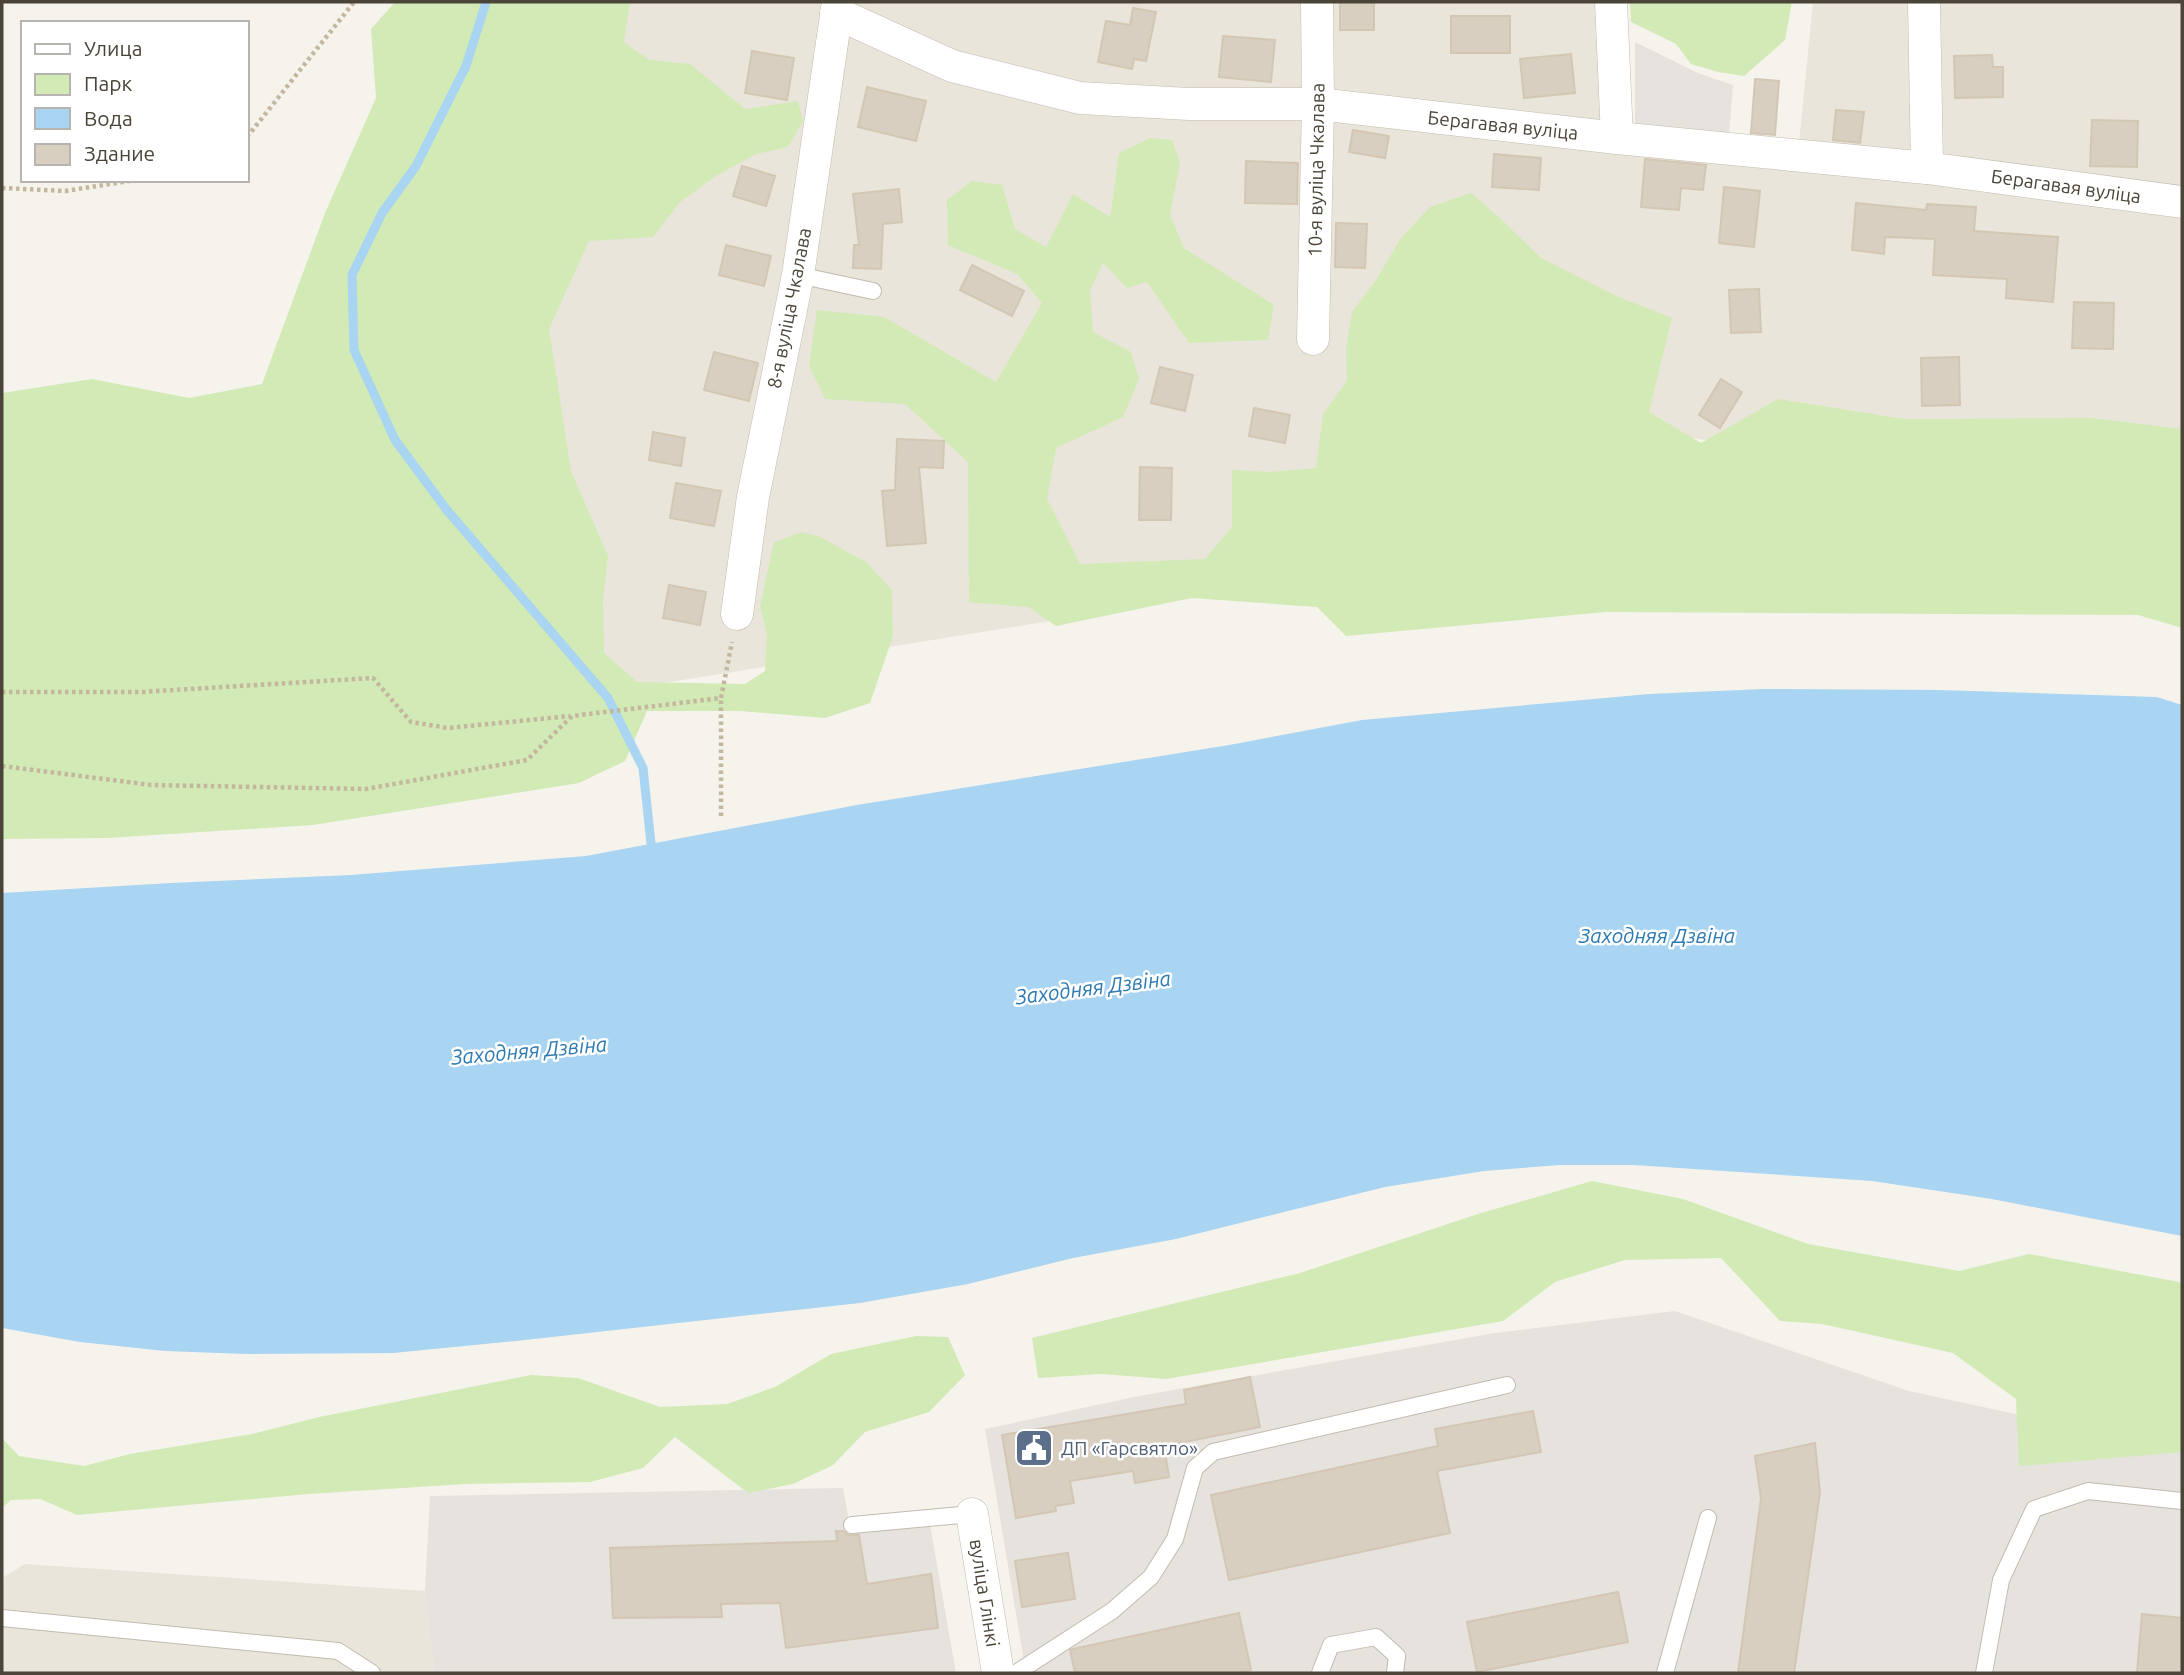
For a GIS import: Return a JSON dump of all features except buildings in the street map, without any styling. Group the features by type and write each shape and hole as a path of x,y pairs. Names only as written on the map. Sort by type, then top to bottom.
{"street":[{"name":"10-я вуліца Чкалава","path":"1313,339 1318,104 1317,2"},
{"path":"1611,2 1617,138"},
{"path":"1924,2 1927,168"},
{"name":"Берагавая вуліца","path":"837,7 952,66 1080,98 1189,104 1318,104 1617,138 1927,168 2182,202"},
{"name":"8-я вуліца Чкалава","path":"737,614 753,497 798,275 837,7"},
{"name":"вуліца Глінкі","path":"972,1514 998,1673"}],"lane":[{"path":"798,275 873,291"},
{"path":"1016,1673 1112,1611 1151,1577 1175,1539 1195,1468 1213,1452 1507,1385"},
{"path":"1984,1673 2001,1580 2034,1509 2088,1490 2182,1501"},
{"path":"852,1525 972,1514"},
{"path":"1665,1673 1708,1518"},
{"path":"2,1618 338,1651 372,1673"},
{"path":"1320,1673 1331,1645 1376,1637 1397,1656 1395,1673"}],"path":[{"path":"248,136 354,2"},
{"path":"2,188 65,191 123,182"},
{"path":"721,816 721,698 737,614"},
{"path":"2,692 140,692 373,677 411,722 448,728 721,698"},
{"path":"2,766 151,785 366,789 527,760 572,716"}],"shaded area":[{"path":"599,2 1621,2 1622,132 1799,143 1813,2 2182,2 2182,469 1739,445 1639,430 1294,582 608,692 532,434"},
{"path":"1635,42 1698,73 1733,85 1729,134 1635,125"},
{"path":"1675,1311 1909,1391 2182,1450 2182,1673 1026,1673 985,1429 1139,1396 1495,1333"},
{"path":"843,1488 851,1532 930,1525 956,1673 434,1673 425,1591 430,1496"},
{"path":"25,1564 425,1591 434,1673 2,1673 2,1578"}],"green space":[{"path":"395,2 630,2 624,42 649,60 690,64 745,109 798,101 803,121 788,147 756,154 716,176 680,202 653,237 589,241 549,329 571,471 608,556 603,600 604,653 637,682 745,684 765,671 767,636 760,606 774,542 802,532 818,536 866,562 892,590 893,636 870,703 825,718 740,711 647,711 625,761 579,783 313,825 107,838 2,839 2,393 92,379 189,398 262,384 325,213 376,98 371,29"},
{"path":"1630,2 1792,2 1785,40 1744,76 1691,64 1676,44 1631,22"},
{"path":"1150,138 1172,140 1180,163 1170,215 1184,248 1274,305 1268,340 1189,343 1147,282 1127,288 1103,263 1090,290 1093,332 1131,352 1139,379 1123,417 1056,448 1047,499 1080,564 1205,559 1232,527 1232,470 1271,472 1316,468 1323,414 1347,381 1346,349 1352,312 1376,280 1401,238 1430,207 1471,193 1541,258 1616,296 1672,318 1649,412 1701,443 1778,399 1904,419 2091,418 2182,429 2182,628 2138,615 1606,612 1346,636 1317,607 1191,598 1056,626 1028,607 969,602 968,462 905,404 825,399 809,365 817,310 884,317 996,382 1042,303 1017,274 948,245 947,200 972,181 1002,185 1015,229 1046,247 1073,194 1110,217 1119,153"},
{"path":"1592,1181 1683,1199 1808,1244 1959,1271 2029,1254 2179,1282 2182,1285 2182,1452 2019,1466 2016,1399 1953,1353 1822,1324 1780,1321 1721,1258 1625,1260 1555,1282 1503,1321 1166,1379 1102,1374 1038,1378 1032,1338 1300,1273 1478,1214"},
{"path":"916,1336 948,1337 965,1375 929,1412 865,1432 833,1465 793,1484 748,1493 675,1437 643,1468 590,1482 466,1484 308,1494 77,1515 40,1499 11,1500 2,1508 2,1438 19,1456 84,1466 130,1454 252,1434 319,1417 531,1375 578,1378 660,1407 727,1404 775,1387 831,1354"}],"water":[{"name":"Заходняя Дзвіна","path":"1763,689 1938,690 2157,697 2182,705 2182,1236 1992,1199 1872,1181 1634,1165 1560,1165 1484,1171 1385,1187 1176,1239 1073,1258 968,1284 860,1303 525,1340 393,1353 246,1354 165,1351 80,1342 2,1328 2,893 351,875 586,856 857,805 1229,745 1362,720 1649,694"}],"waterway":[{"path":"486,2 466,66 416,166 382,213 352,275 354,350 395,440 446,509 608,698 643,768 652,853"}],"place":[{"name":"ДП «Гарсвятло»","path":"1034,1448"}]}
